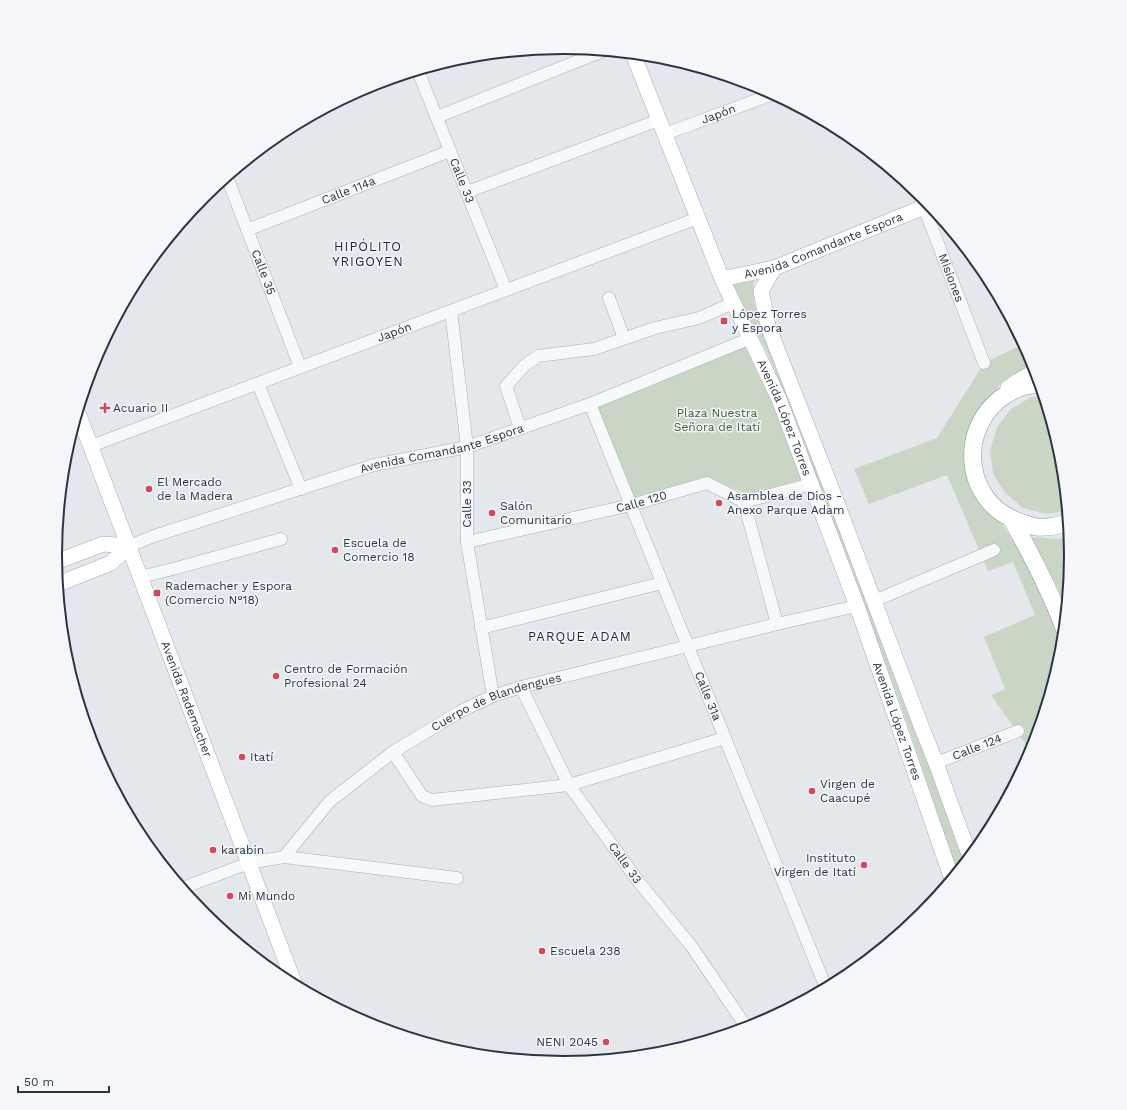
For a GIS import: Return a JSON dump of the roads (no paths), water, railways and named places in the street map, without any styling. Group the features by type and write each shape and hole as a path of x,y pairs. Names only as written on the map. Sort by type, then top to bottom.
{"highway":[{"path":"1035,385 1023,387 1005,396 990,409 977,430 973,447 973,465 977,482 986,497 998,510 1012,520 1035,527 1059,526 1063,524"},
{"path":"1012,520 1050,592 1060,618"}],"main road":[{"name":"Avenida López Torres","path":"635,59 722,279 779,399 857,606 950,873"},
{"name":"Avenida Comandante Espora","path":"722,279 774,268 924,207"},
{"name":"Avenida López Torres","path":"774,268 761,291 768,326 936,763 968,851"},
{"path":"997,402 1000,394 1030,374"},
{"name":"Avenida Rademacher","path":"81,421 292,976"},
{"name":"Avenida Comandante Espora","path":"62,560 103,544 129,546"},
{"name":"Avenida Comandante Espora","path":"64,582 111,563 129,546"}],"street":[{"path":"437,117 593,55"},
{"name":"Calle 33","path":"420,75 506,290"},
{"name":"Japón","path":"665,134 765,97"},
{"path":"467,192 659,120"},
{"name":"Calle 114a","path":"247,230 450,151"},
{"name":"Calle 35","path":"229,182 300,367"},
{"name":"Misiones","path":"924,208 984,363"},
{"name":"Japón","path":"91,446 698,218"},
{"path":"608,298 624,338"},
{"path":"520,428 506,386 525,365 538,356 594,349 655,328 699,318 733,303"},
{"name":"Calle 33","path":"451,311 467,447 467,542 493,696"},
{"name":"Avenida Comandante Espora","path":"129,546 154,536 374,465 467,447 590,404 751,338"},
{"path":"258,384 301,489"},
{"name":"Calle 31a","path":"590,404 824,983"},
{"name":"Calle 120","path":"467,542 631,505 708,483 744,502"},
{"path":"777,624 744,502 811,484"},
{"path":"140,577 281,539"},
{"path":"874,601 994,550"},
{"path":"481,628 662,583"},
{"name":"Cuerpo de Blandengues","path":"284,856 330,801 393,752 461,711 493,696 521,687 777,624 857,606"},
{"name":"Calle 33","path":"521,687 569,785 638,881 692,947 743,1022"},
{"name":"Calle 124","path":"936,763 1018,731"},
{"path":"393,752 422,796 432,800 569,785 725,738"},
{"path":"188,886 249,863 284,856 457,878"}],"place":[{"name":"López Torres y Espora","path":"724,321"},
{"name":"Acuario II","path":"105,408"},
{"name":"El Mercado de la Madera","path":"149,489"},
{"name":"Asamblea de Dios - Anexo Parque Adam","path":"719,503"},
{"name":"Salón Comunitario","path":"492,513"},
{"name":"Escuela de Comercio 18","path":"335,550"},
{"name":"Rademacher y Espora (Comercio N°18)","path":"157,593"},
{"name":"Centro de Formación Profesional 24","path":"276,676"},
{"name":"Itatí","path":"242,757"},
{"name":"Virgen de Caacupé","path":"812,791"},
{"name":"karabin","path":"213,850"},
{"name":"Instituto Virgen de Itatí","path":"864,865"},
{"name":"Mi Mundo","path":"230,896"},
{"name":"Escuela 238","path":"542,951"},
{"name":"NENI 2045","path":"606,1042"}],"district":[{"name":"HIPÓLITO YRIGOYEN","path":"368,254"},
{"name":"PARQUE ADAM","path":"580,636"}],"park label":[{"name":"Plaza Nuestra Señora de Itatí","path":"717,420"}]}
